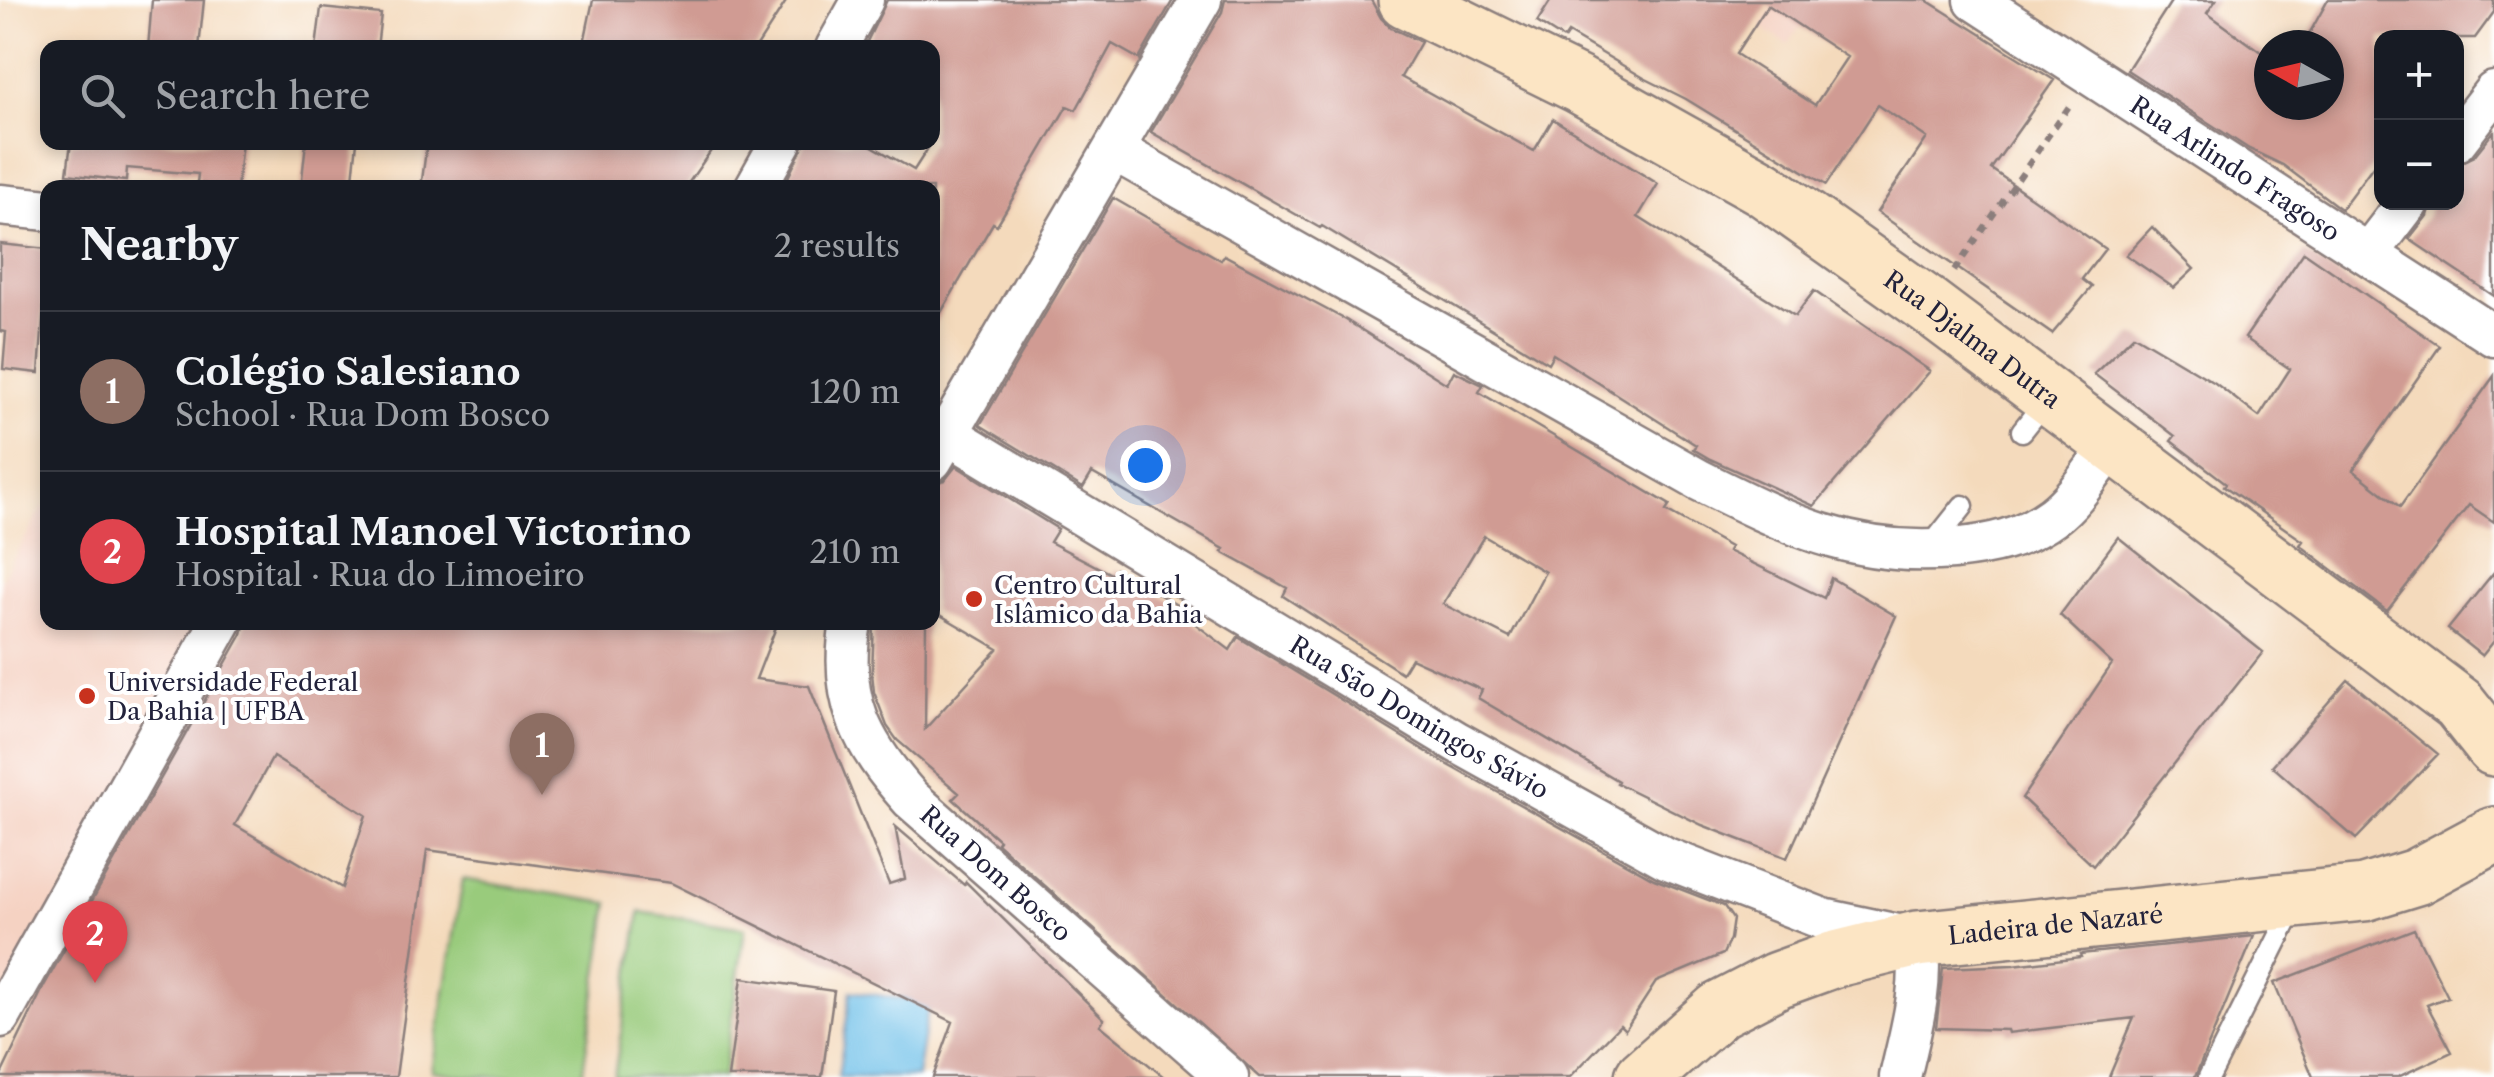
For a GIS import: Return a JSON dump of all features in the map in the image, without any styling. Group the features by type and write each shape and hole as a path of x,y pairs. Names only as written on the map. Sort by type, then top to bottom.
{"main road":[{"name":"Rua Djalma Dutra","path":"1406,0 1580,85 1763,188 1929,306 2035,414 2112,446 2476,711 2494,748"},
{"name":"Ladeira de Nazaré","path":"1643,1077 1719,1010 1777,980 1832,960 1917,939 2364,892 2393,885 2446,863 2494,835"}],"street":[{"path":"840,40 863,0"},
{"path":"940,447 1201,0"},
{"name":"Rua Arlindo Fragoso","path":"1975,0 2494,336"},
{"path":"2464,130 2494,92"},
{"path":"760,180 776,150"},
{"path":"1114,150 1700,480 1786,524 1847,543 1927,551 1982,546 2024,536 2058,513 2112,446"},
{"path":"0,205 40,209"},
{"path":"2368,254 2402,210"},
{"name":"Rua São Domingos Sávio","path":"940,447 1666,858 1823,918 1917,939"},
{"path":"0,1017 217,630"},
{"name":"Rua Dom Bosco","path":"850,630 846,660 848,694 859,727 880,765 911,799 1228,1077"},
{"path":"1900,1077 1919,990 1917,939"}],"lane":[{"path":"1927,551 1963,506"},
{"path":"2209,1077 2297,901"}],"path":[{"path":"1929,306 2044,142"}],"shaded area":[{"path":"1778,0 1818,0 1788,45 1760,27"},
{"name":"Universidade Federal Da Bahia | UFBA","path":"40,512 40,630 211,630 0,1002 0,582"}],"green space":[{"path":"463,879 609,903 582,1077 469,1077 432,1071"},
{"path":"640,912 745,928 723,1077 614,1077"}],"water":[{"path":"851,991 929,1003 917,1077 838,1077"}],"building":[{"path":"152,0 204,0 200,40 149,40"},
{"path":"593,0 787,0 761,40 585,40"},
{"path":"887,0 1173,0 1139,59 1112,44 1076,110 1067,106 940,314 940,180 787,180 801,150 879,150 914,170 927,150 940,150 940,40 868,40"},
{"path":"1225,0 1371,0 1391,28 1421,42 1401,77 1534,151 1553,119 1658,184 1638,217 1795,316 1814,291 1930,371 1814,506 1710,459 1693,449 1696,445 1553,354 1548,363 1322,226 1151,132 1222,12"},
{"path":"1551,0 1926,0 2054,80 1991,169 2105,249 2082,279 2092,287 2052,334 1877,212 1927,138 1878,105 1826,185 1686,99 1568,33 1564,39 1537,22","holes":["1768,5 1847,57 1815,105 1736,54"]},
{"path":"2172,0 2216,0 2207,13 2254,47 2254,120 2344,120 2344,30 2311,30 2328,0 2494,0 2494,12 2475,38 2464,38 2464,30 2374,30 2374,165 2341,209 2283,165 2249,149 2127,70"},
{"path":"321,8 381,14 378,40 317,40"},
{"path":"2494,131 2494,296 2409,239 2429,210 2464,210 2464,160 2474,156"},
{"path":"70,150 241,150 238,180 197,180 198,174 127,168 126,180 67,174"},
{"path":"305,150 356,150 353,180 302,180"},
{"path":"426,150 711,150 691,180 422,180"},
{"path":"1113,198 1221,260 1224,255 1346,320 1447,384 1454,371 1483,385 1479,392 1670,505 1666,511 1730,547 1728,551 1824,598 1831,578 1896,616 1787,858 1702,825 1617,783 1478,698 1482,690 1411,658 1402,673 1283,596 1287,588 1222,552 1224,549 1092,473 1083,488 980,425","holes":["1484,536 1545,572 1510,638 1443,604"]},
{"path":"2152,227 2194,269 2174,288 2126,255"},
{"path":"0,244 40,248 39,373 3,369 6,332 0,331"},
{"path":"2304,252 2440,346 2353,470 2400,507 2494,376 2494,522 2469,505 2387,611 2300,545 2303,541 2224,486 2226,483 2171,441 2175,436 2094,374 2134,335 2215,383 2259,417 2290,369 2245,338"},
{"path":"956,466 1058,529 1050,542 1113,575 1116,569 1180,607 1178,611 1230,650 1238,637 1445,763 1654,879 1724,906 1733,919 1723,954 1656,982 1625,1030 1620,1025 1570,1077 1260,1077 997,843 999,840 953,799 959,793 897,740 887,726 874,692 874,630 926,630 925,729 998,649 940,615 940,482"},
{"path":"2118,537 2263,652 2093,866 2022,798 2112,664 2060,615"},
{"path":"2494,572 2494,641 2482,656 2448,629"},
{"path":"243,630 775,630 756,679 809,686 889,884 905,879 895,826 964,885 966,882 1104,1019 1100,1025 1164,1077 933,1077 953,1022 671,883 427,850 396,1077 0,1077 44,986","holes":["273,757 366,815 342,888 235,825"]},
{"path":"2348,680 2438,754 2356,839 2272,766"},
{"path":"2414,929 2448,997 2427,1005 2452,1052 2398,1077 2313,1077 2274,983"},
{"path":"2254,936 2195,1077 2109,1077 2134,1018 2008,1033 1936,1028 1943,968 2013,965"},
{"path":"742,978 834,991 822,1077 728,1077"}],"place":[{"name":"Centro Cultural Islâmico da Bahia","path":"974,599"},
{"name":"Universidade Federal Da Bahia | UFBA","path":"87,696"},
{"name":"Colégio Salesiano","path":"542,795"},
{"name":"Hospital Manoel Victorino","path":"95,983"}]}
